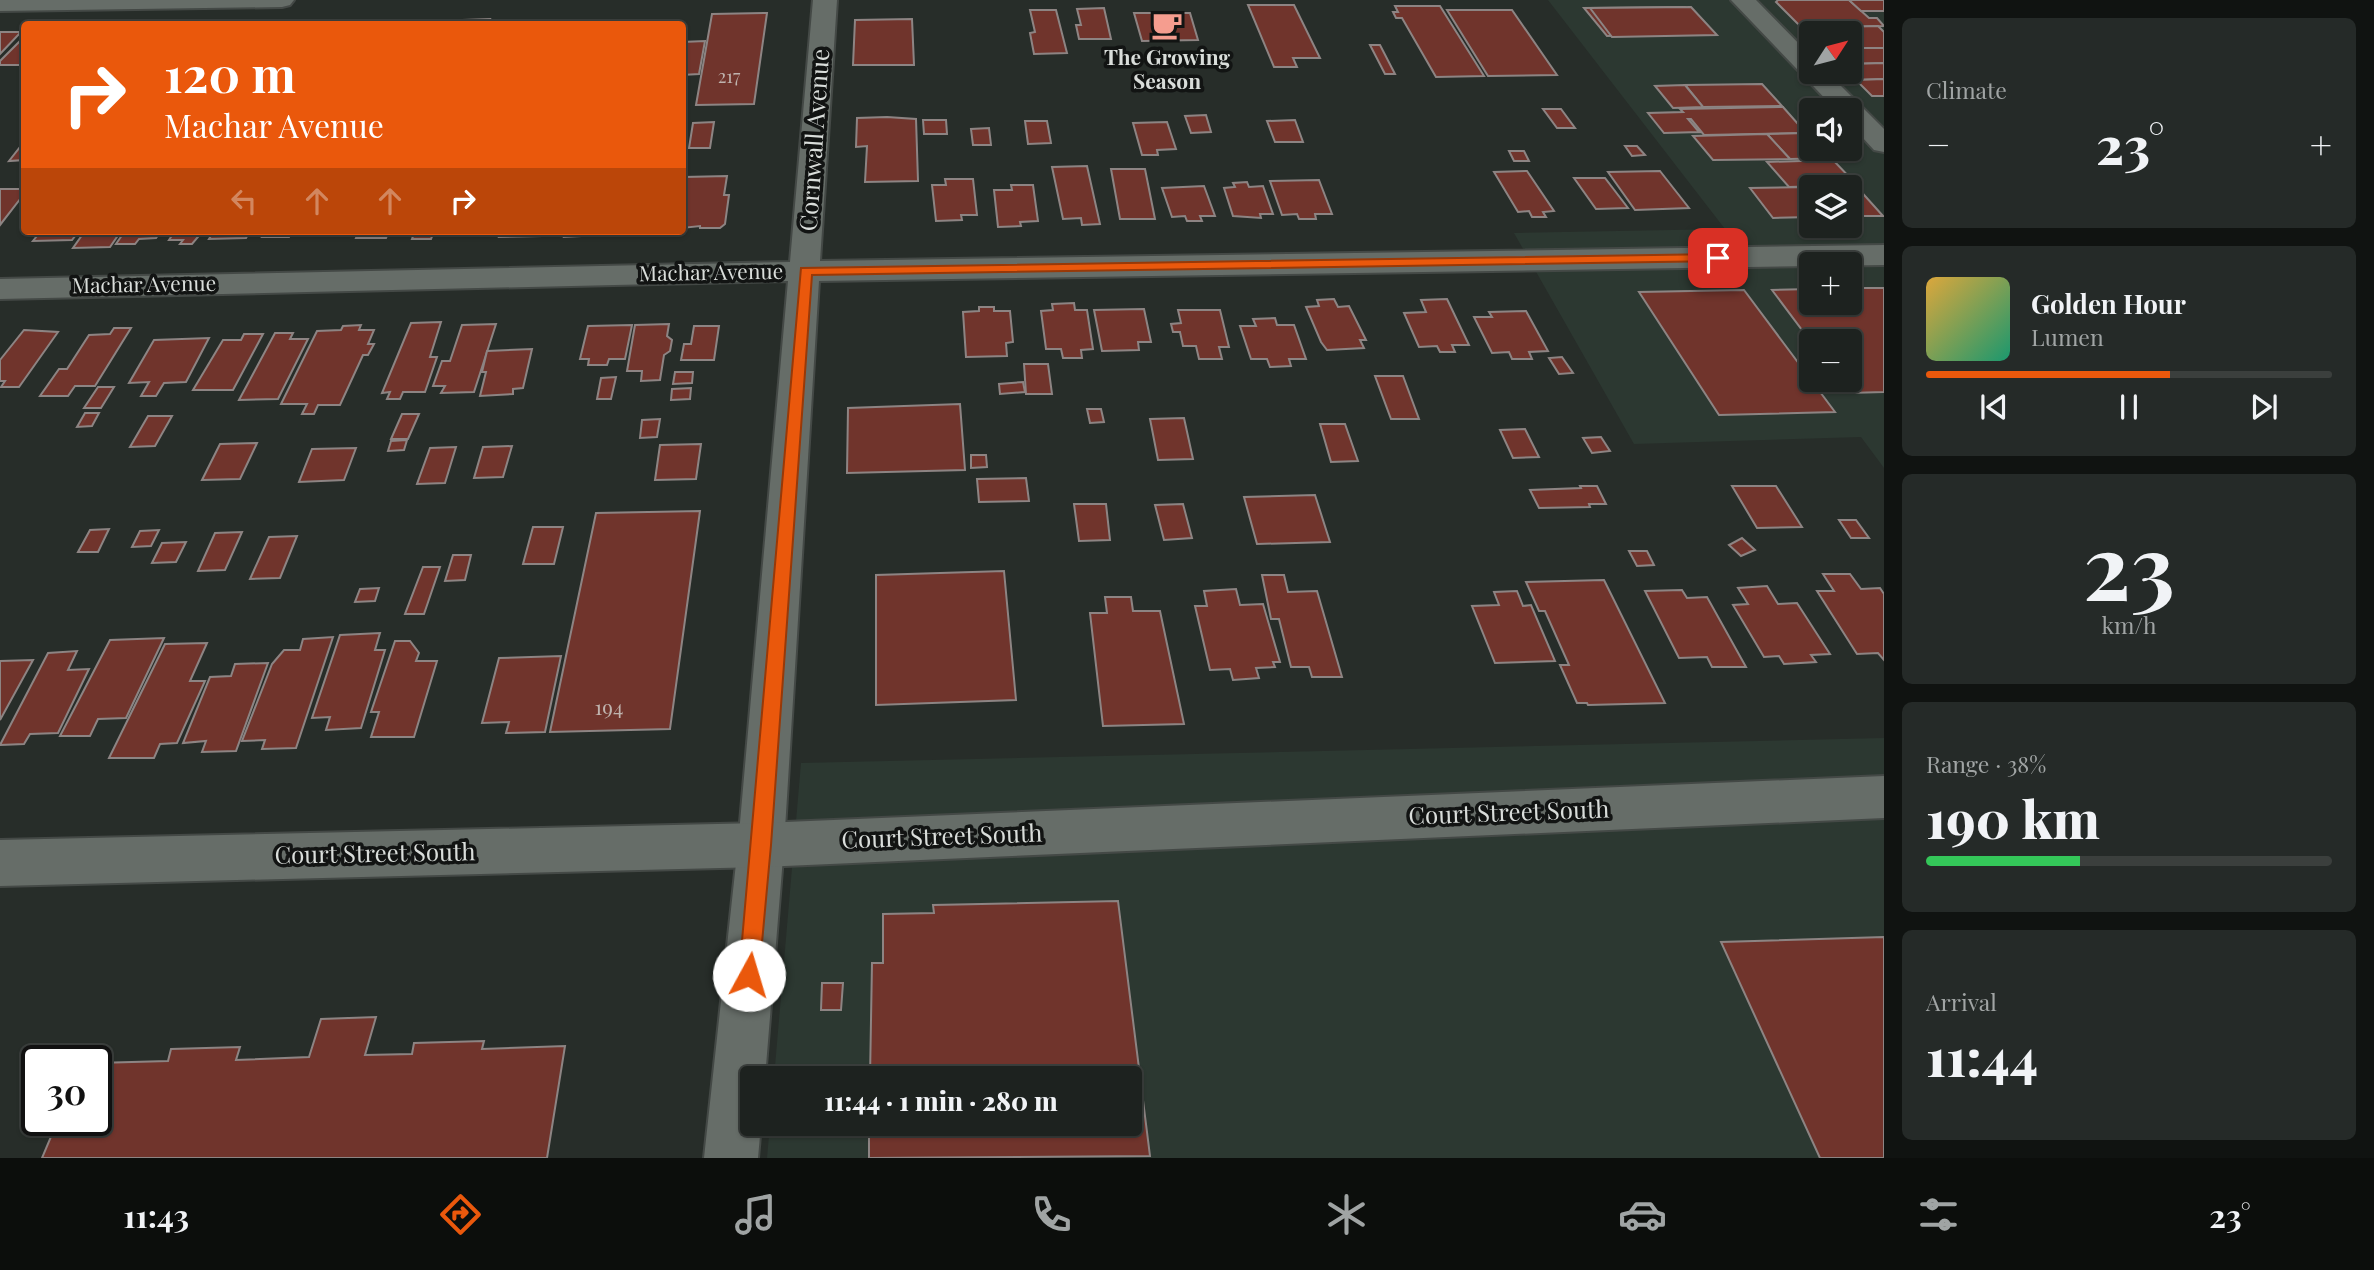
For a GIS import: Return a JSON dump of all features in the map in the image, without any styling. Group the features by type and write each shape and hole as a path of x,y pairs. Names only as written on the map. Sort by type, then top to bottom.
{"street":[{"path":"0,5 282,0"},
{"name":"Cornwall Avenue","path":"731,1158 761,845 825,0"},
{"path":"1743,0 1799,58"},
{"path":"1825,84 1884,144"},
{"name":"Machar Avenue","path":"0,289 806,271 1884,255"},
{"name":"Court Street South","path":"0,863 761,845 1884,797"}],"shaded area":[{"path":"1548,0 1884,0 1884,468 1861,437 1634,444 1514,233 1725,229"},
{"path":"1884,738 1884,1158 767,1158 769,1136 1142,1136 1142,1066 775,1066 801,763"}],"building":[{"path":"1849,0 1869,18 1877,18 1884,26 1862,27 1862,21 1799,21 1799,25 1776,2"},
{"path":"1849,0 1884,0 1884,11 1861,11"},
{"path":"1248,5 1294,5 1320,58 1293,58 1297,67 1274,67"},
{"path":"1395,6 1440,6 1484,76 1436,77 1402,18 1396,18 1393,12 1398,12"},
{"path":"1685,7 1710,34 1607,36 1584,8"},
{"path":"1691,7 1717,35 1612,37 1590,8"},
{"path":"1104,8 1111,39 1079,39 1076,25 1081,25 1077,9"},
{"path":"1030,10 1056,10 1067,53 1034,54 1030,33 1035,32"},
{"path":"1447,10 1512,10 1557,75 1488,76"},
{"path":"767,13 754,104 696,105 712,14"},
{"path":"1134,13 1190,13 1198,40 1142,41"},
{"path":"490,19 489,21 463,20"},
{"path":"912,19 914,65 853,65 855,20"},
{"path":"1862,26 1878,26 1884,32 1884,48 1862,48"},
{"path":"0,32 21,32 0,54"},
{"path":"21,40 21,65 0,65 0,61"},
{"path":"705,41 699,74 686,75 686,42"},
{"path":"1370,45 1380,45 1395,74 1385,74"},
{"path":"1862,48 1884,48 1884,63 1862,64"},
{"path":"1884,63 1884,79 1862,80 1862,64"},
{"path":"1884,79 1884,96 1872,96 1860,84 1862,80"},
{"path":"1762,84 1782,106 1703,107 1685,85"},
{"path":"1685,85 1703,107 1673,108 1655,86"},
{"path":"1783,107 1799,125 1799,133 1704,135 1691,119 1688,119 1699,132 1664,133 1648,113 1683,112 1680,109"},
{"path":"1543,109 1561,109 1575,128 1557,128"},
{"path":"1206,115 1211,132 1191,133 1185,116"},
{"path":"857,118 916,119 918,181 865,182 867,146 856,147"},
{"path":"923,120 946,120 947,134 924,134"},
{"path":"1295,120 1303,142 1275,142 1267,121"},
{"path":"1025,121 1047,121 1051,143 1028,144"},
{"path":"714,122 710,148 689,148 693,123"},
{"path":"1167,122 1176,149 1157,150 1158,155 1142,155 1133,123"},
{"path":"989,128 991,145 973,145 971,129"},
{"path":"1799,133 1799,159 1790,159 1767,134"},
{"path":"1767,134 1790,159 1713,160 1693,136"},
{"path":"21,146 21,160 9,161"},
{"path":"1625,146 1637,146 1645,155 1632,156"},
{"path":"1509,151 1524,151 1529,161 1514,161"},
{"path":"1834,161 1847,175 1799,175 1799,187 1789,187 1767,162"},
{"path":"1087,166 1100,224 1082,225 1081,218 1063,219 1052,167"},
{"path":"1111,169 1145,169 1155,219 1120,219"},
{"path":"1527,171 1554,211 1543,212 1546,217 1532,217 1529,211 1518,212 1494,172"},
{"path":"1660,171 1689,208 1635,210 1608,172"},
{"path":"727,176 724,195 729,195 725,224 720,228 686,228 686,177"},
{"path":"1574,178 1605,178 1628,208 1596,209"},
{"path":"945,179 973,179 977,215 961,215 962,220 936,221 932,185 946,185"},
{"path":"1319,180 1332,214 1315,214 1316,219 1299,219 1297,214 1282,215 1270,181"},
{"path":"1247,182 1249,187 1263,186 1273,214 1260,214 1261,218 1233,216 1224,188 1235,187 1233,183"},
{"path":"1011,185 1033,185 1038,221 1020,222 1021,226 998,227 994,190 1012,190"},
{"path":"1204,186 1215,216 1200,216 1202,221 1187,221 1185,216 1172,217 1162,188"},
{"path":"1799,187 1799,217 1773,218 1750,188"},
{"path":"0,189 21,189 21,198 0,225"},
{"path":"1862,193 1883,216 1862,216"},
{"path":"38,235 76,235 72,240 33,241"},
{"path":"82,235 118,235 110,247 73,248"},
{"path":"122,235 158,235 156,238 139,239 135,244 116,244"},
{"path":"172,235 200,235 192,244 180,244 183,240 169,240"},
{"path":"212,235 248,235 246,238 209,239"},
{"path":"263,235 290,235 289,237 262,237"},
{"path":"357,235 387,235 386,238 356,238"},
{"path":"414,235 433,235 431,239 412,239"},
{"path":"500,235 542,235 542,236 499,237"},
{"path":"565,235 600,235 564,237"},
{"path":"1862,288 1884,288 1884,392 1849,393 1848,392 1862,392 1862,329 1801,329 1772,290 1799,289 1799,315 1862,315"},
{"path":"1744,290 1799,364 1799,392 1820,392 1835,412 1719,415 1639,292"},
{"path":"1334,299 1338,307 1349,306 1366,340 1360,340 1364,348 1327,350 1321,342 1306,307 1319,306 1317,300"},
{"path":"1447,299 1469,345 1452,345 1455,352 1440,352 1437,346 1419,347 1404,313 1426,312 1421,300"},
{"path":"1074,303 1075,310 1087,310 1093,349 1081,350 1082,358 1063,358 1061,349 1046,349 1041,311 1053,310 1052,304"},
{"path":"979,307 1010,311 1013,342 1006,343 1007,356 966,357 963,312 979,311"},
{"path":"1144,309 1151,342 1138,342 1139,350 1102,351 1094,310"},
{"path":"1178,310 1220,310 1229,347 1219,347 1222,359 1199,359 1196,346 1183,346 1180,332 1173,332 1171,324 1181,323"},
{"path":"1526,311 1548,351 1529,352 1532,359 1512,359 1509,352 1492,353 1474,317 1492,317 1489,312"},
{"path":"1275,318 1277,325 1294,325 1306,359 1289,359 1291,366 1270,367 1267,359 1251,359 1240,326 1256,326 1253,319"},
{"path":"441,322 430,357 437,357 425,392 403,392 400,399 387,399 390,392 382,393 411,323"},
{"path":"496,324 474,392 441,393 445,386 433,386 442,361 450,361 462,325"},
{"path":"669,324 667,336 672,340 670,351 664,355 660,380 641,381 642,371 627,371 635,325"},
{"path":"361,325 359,330 374,330 368,344 374,344 368,355 363,355 340,405 318,405 314,414 302,414 307,404 281,404 317,331 341,330 343,326"},
{"path":"632,325 625,359 609,359 607,365 588,365 589,359 580,359 588,326"},
{"path":"694,326 719,326 714,360 681,360 684,344 691,344"},
{"path":"114,328 131,328 95,386 75,386 68,396 40,396 59,369 67,369 89,335 110,334"},
{"path":"24,330 58,332 19,387 1,387 5,381 0,381 0,360"},
{"path":"275,333 293,333 290,339 308,339 278,399 239,400"},
{"path":"244,334 263,334 233,390 193,390 223,340 241,340"},
{"path":"209,338 186,382 164,383 156,396 141,396 149,382 129,383 154,340"},
{"path":"532,349 523,388 513,389 513,394 480,396 486,372 482,372 487,351"},
{"path":"1562,357 1573,373 1559,374 1549,358"},
{"path":"1024,364 1048,364 1052,394 1026,394"},
{"path":"675,372 693,372 692,383 673,384"},
{"path":"1375,376 1403,376 1419,419 1391,419"},
{"path":"616,377 611,399 597,399 601,378"},
{"path":"1023,382 1025,392 1000,394 999,384"},
{"path":"98,387 114,387 101,408 84,408"},
{"path":"691,388 690,399 671,400 672,389"},
{"path":"960,404 965,470 847,473 848,408"},
{"path":"1087,409 1101,409 1104,422 1090,423"},
{"path":"85,413 99,413 92,426 77,427"},
{"path":"402,414 419,414 408,439 391,439"},
{"path":"148,416 172,416 155,446 130,447"},
{"path":"1184,418 1193,459 1158,460 1150,419"},
{"path":"660,419 657,437 640,438 642,420"},
{"path":"1320,424 1345,424 1358,461 1331,462"},
{"path":"1525,429 1539,457 1513,458 1500,430"},
{"path":"1601,437 1610,451 1592,453 1583,438"},
{"path":"407,440 404,450 388,451 391,441"},
{"path":"257,443 240,479 202,480 220,444"},
{"path":"701,444 696,479 655,480 660,445"},
{"path":"512,446 503,477 474,478 483,447"},
{"path":"456,447 445,483 417,484 430,448"},
{"path":"356,448 344,480 299,482 312,449"},
{"path":"971,455 986,455 987,467 971,468"},
{"path":"1026,478 1029,501 979,502 977,479"},
{"path":"1580,486 1597,486 1606,504 1539,508 1530,490 1581,488"},
{"path":"1732,486 1776,486 1802,527 1757,528"},
{"path":"1315,495 1330,542 1257,544 1244,497"},
{"path":"1074,504 1106,504 1110,540 1079,541"},
{"path":"1183,504 1192,538 1164,540 1155,505"},
{"path":"700,511 670,729 550,732 596,513"},
{"path":"1839,520 1856,520 1869,538 1851,538"},
{"path":"533,527 563,527 554,564 523,564"},
{"path":"109,529 98,552 78,552 90,530"},
{"path":"159,530 151,546 132,547 140,531"},
{"path":"242,532 225,570 198,571 215,533"},
{"path":"297,536 280,578 250,579 269,537"},
{"path":"1742,538 1755,550 1741,556 1729,545"},
{"path":"186,542 176,562 152,563 162,543"},
{"path":"1629,551 1647,551 1654,565 1637,566"},
{"path":"453,555 471,555 465,580 445,581"},
{"path":"423,567 440,567 424,614 405,614"},
{"path":"1004,571 1016,700 876,705 876,575"},
{"path":"1823,574 1850,574 1861,589 1880,588 1884,594 1884,660 1878,653 1857,654 1817,591 1834,591"},
{"path":"1262,575 1284,575 1288,592 1317,591 1342,677 1312,677 1309,667 1291,667 1279,619 1271,619"},
{"path":"1604,580 1665,703 1577,703 1560,665 1569,665 1545,611 1539,611 1526,582"},
{"path":"1767,586 1778,604 1797,603 1830,654 1811,655 1816,662 1784,664 1779,656 1764,657 1733,605 1748,604 1738,588"},
{"path":"379,588 375,601 355,602 360,589"},
{"path":"1236,589 1240,605 1263,604 1280,662 1273,662 1275,667 1256,668 1259,678 1233,680 1230,669 1210,670 1195,606 1207,606 1204,591"},
{"path":"1682,590 1687,598 1707,597 1746,667 1712,667 1707,657 1679,658 1645,591"},
{"path":"1517,591 1523,606 1531,605 1555,661 1495,663 1472,606 1499,605 1494,592"},
{"path":"1105,597 1131,597 1133,611 1160,611 1184,724 1103,726 1090,613 1107,613"},
{"path":"380,633 375,650 385,650 361,728 326,730 330,717 312,718 340,635"},
{"path":"333,637 296,748 262,749 265,740 242,741 272,664 284,650 300,650 303,639"},
{"path":"164,638 126,718 98,719 90,736 60,736 110,640"},
{"path":"395,641 410,641 419,653 416,661 437,661 414,737 371,737 379,712 371,712"},
{"path":"207,643 190,681 205,681 177,743 160,744 154,758 109,758 165,644"},
{"path":"77,651 68,670 89,669 58,733 30,734 24,744 0,745 48,653"},
{"path":"561,656 545,732 506,733 509,722 482,723 499,658"},
{"path":"33,660 0,720 0,661"},
{"path":"268,663 236,751 202,752 206,741 183,743 210,677 231,676 235,664"},
{"path":"1118,901 1139,1066 870,1066 872,963 883,963 883,914 934,913 933,905"},
{"path":"1884,937 1884,1158 1820,1158 1721,942"},
{"path":"822,983 843,983 841,1010 821,1010"},
{"path":"376,1017 365,1055 412,1054 414,1043 484,1041 482,1049 565,1046 547,1158 42,1158 51,1136 112,1136 112,1063 168,1061 171,1049 240,1047 236,1060 309,1057 321,1019"},
{"path":"1142,1092 1150,1156 869,1158 869,1136 1142,1136"}],"place":[{"name":"The Growing Season","path":"1167,25"}],"route":[{"path":"749,975 806,271 1718,258"}]}
